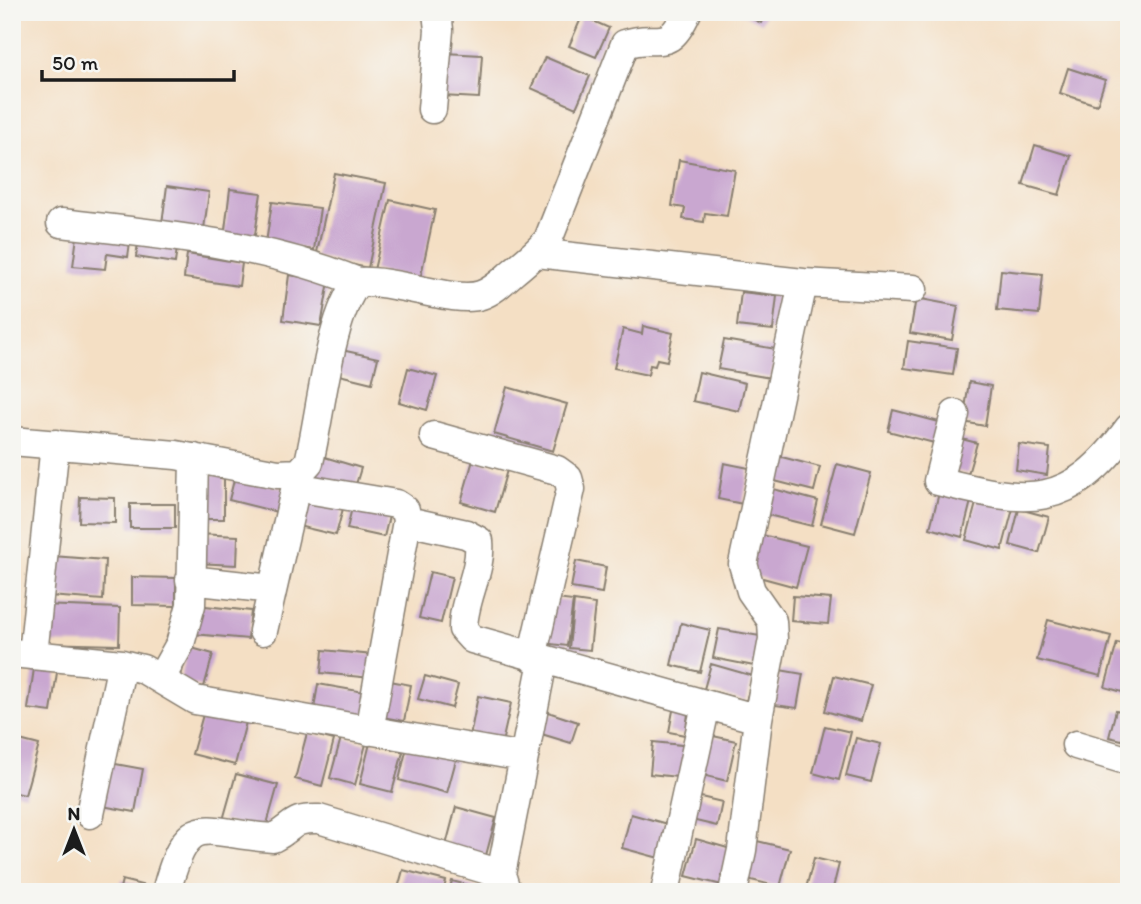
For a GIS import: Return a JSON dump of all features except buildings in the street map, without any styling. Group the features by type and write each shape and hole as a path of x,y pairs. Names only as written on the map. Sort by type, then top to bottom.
{"street":[{"path":"432,109 439,30 437,12"},
{"path":"61,223 195,240 310,264 358,282 376,281 465,296 480,296 537,253 548,240 625,44 636,40 662,42 673,35 687,12"},
{"path":"537,253 803,283 913,289"},
{"path":"263,632 297,480 309,462 337,323 348,294 358,282"},
{"path":"733,892 742,850 758,719 773,639 772,621 751,591 743,564 803,283"},
{"path":"955,414 938,481 1028,499 1068,488 1093,470 1129,428"},
{"path":"166,892 175,856 185,840 198,830 214,828 273,838 295,820 307,819 320,819 504,883 538,659 571,489 568,478 557,470 434,436"},
{"path":"12,441 194,458 278,474 396,504 405,510 407,521 369,731"},
{"path":"55,444 23,654 122,664 161,678 178,692 195,700 369,731 473,746 523,757"},
{"path":"161,678 180,644 191,606 194,458"},
{"path":"407,521 467,534 479,541 480,557 463,614 463,629 472,639 758,719"},
{"path":"190,580 272,589"},
{"path":"90,814 122,664"},
{"path":"665,892 706,705"},
{"path":"1076,745 1129,761"}]}
